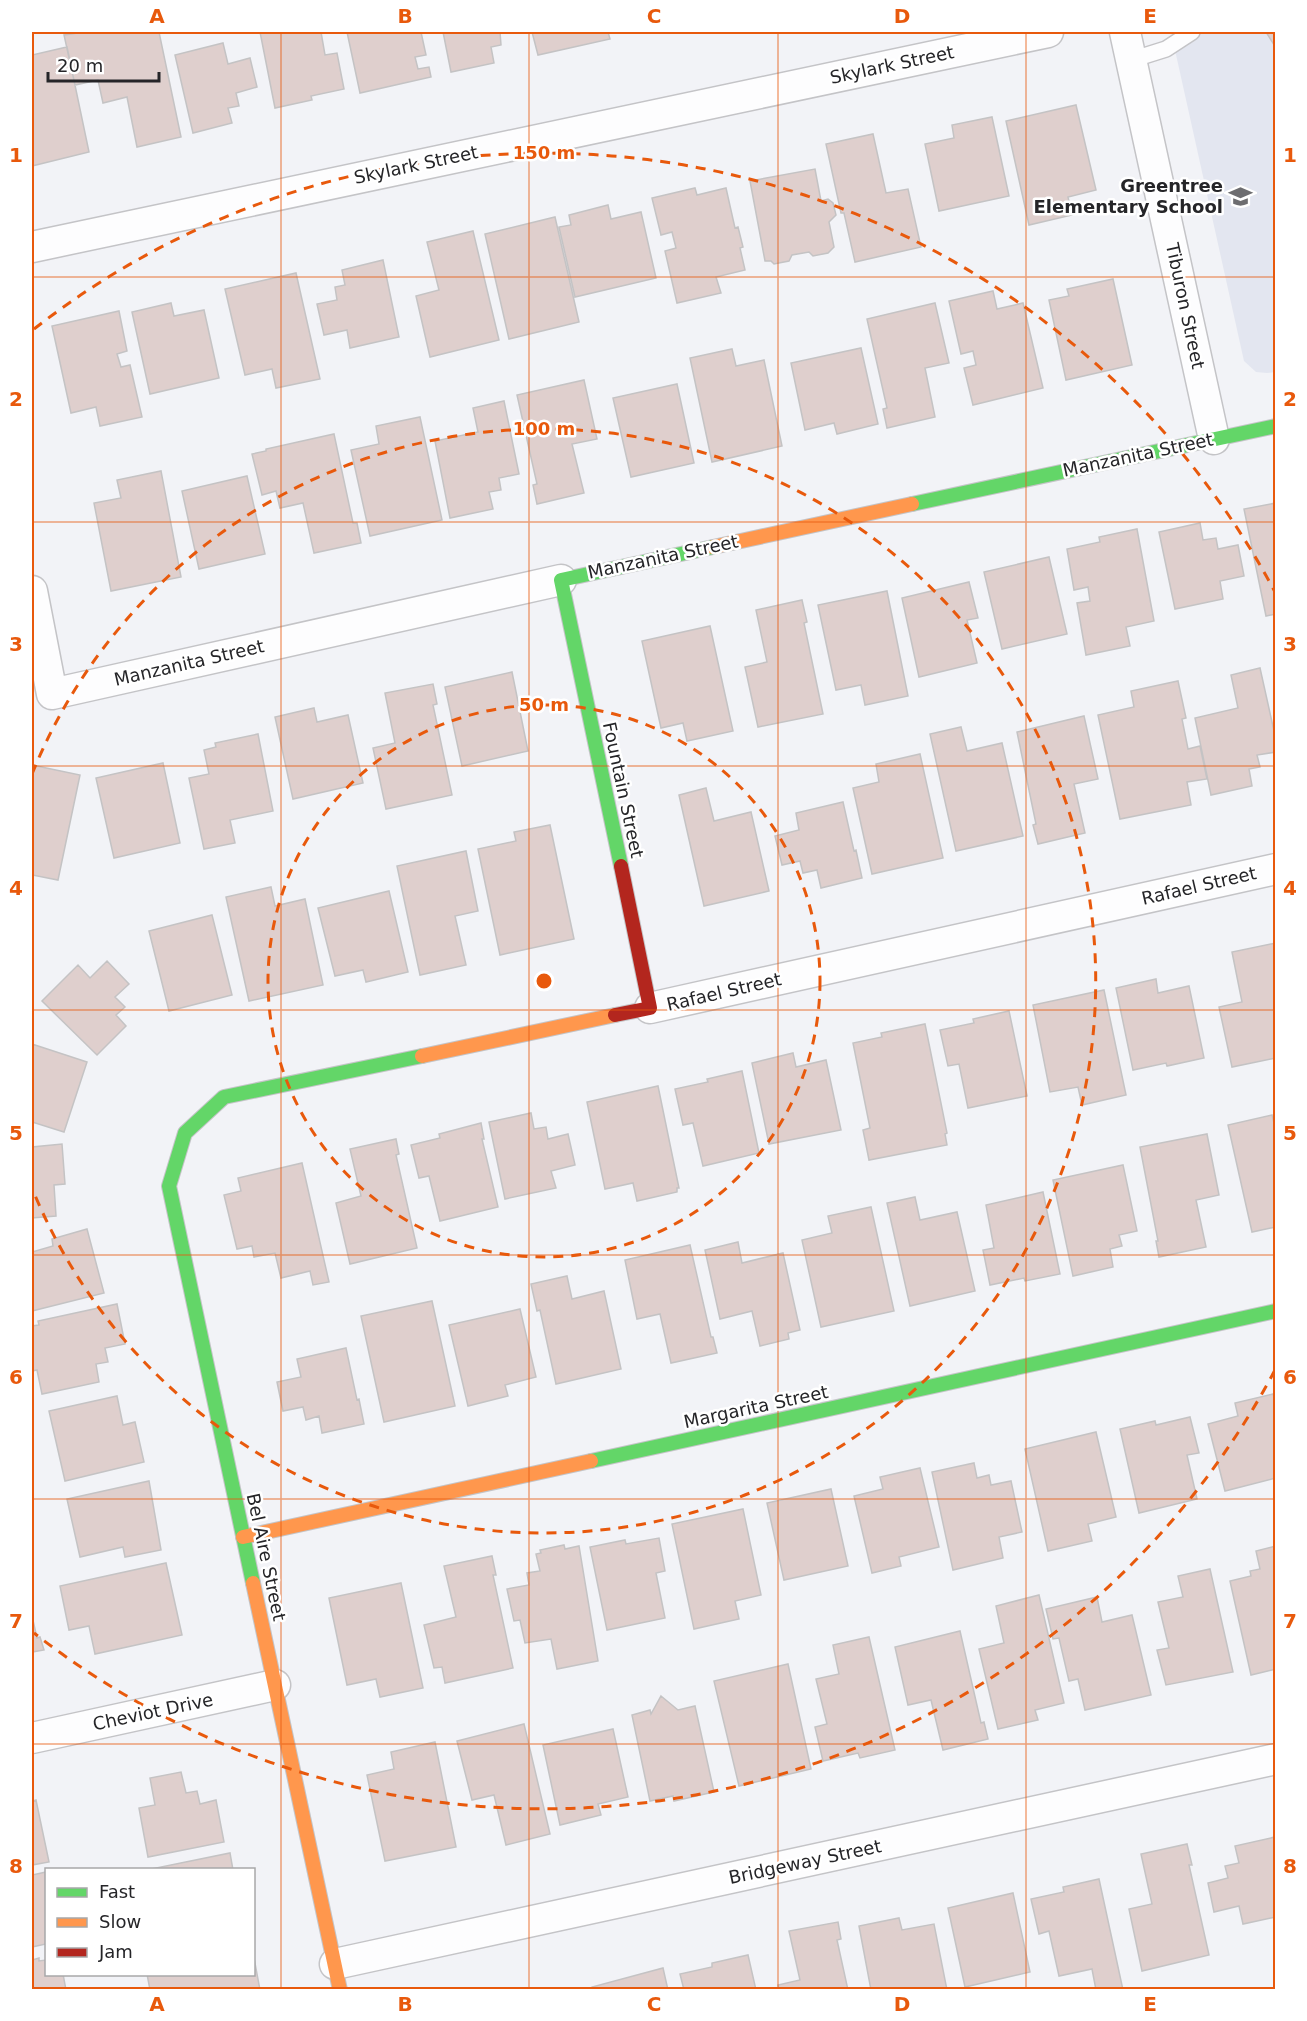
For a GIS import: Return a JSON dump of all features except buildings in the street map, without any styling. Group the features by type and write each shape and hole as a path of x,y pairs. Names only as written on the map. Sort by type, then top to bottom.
{"street":[{"name":"Skylark Street","path":"32,247 1048,32"},
{"name":"Tiburon Street","path":"1125,32 1214,439"},
{"name":"Manzanita Street","path":"32,591 52,694 561,579 1275,426"},
{"name":"Fountain Street","path":"561,579 650,1008"},
{"name":"Rafael Street","path":"185,1133 224,1097 650,1008 1275,869"},
{"name":"Bel Aire Street","path":"185,1133 169,1186 338,1977"},
{"name":"Margarita Street","path":"243,1537 1275,1311"},
{"name":"Cheviot Drive","path":"32,1738 275,1686"},
{"name":"Bridgeway Street","path":"338,1977 1275,1759"}],"lane":[{"path":"1131,60 1166,49 1192,32"}],"shaded area":[{"name":"Greentree Elementary School","path":"1171,32 1275,32 1275,372 1256,372 1244,361"}],"traffic: fast":[{"path":"912,504 1276,426"},
{"path":"621,866 561,580 713,547"},
{"path":"253,1583 169,1186 185,1133 224,1097 422,1056"},
{"path":"591,1461 1276,1311"}],"traffic: slow":[{"path":"713,547 912,504"},
{"path":"422,1056 615,1015"},
{"path":"243,1537 591,1461"},
{"path":"253,1583 340,1990"}],"traffic: jam":[{"path":"615,1015 650,1008 621,866"}],"place":[{"name":"Greentree Elementary School","path":"1241,196"}]}
